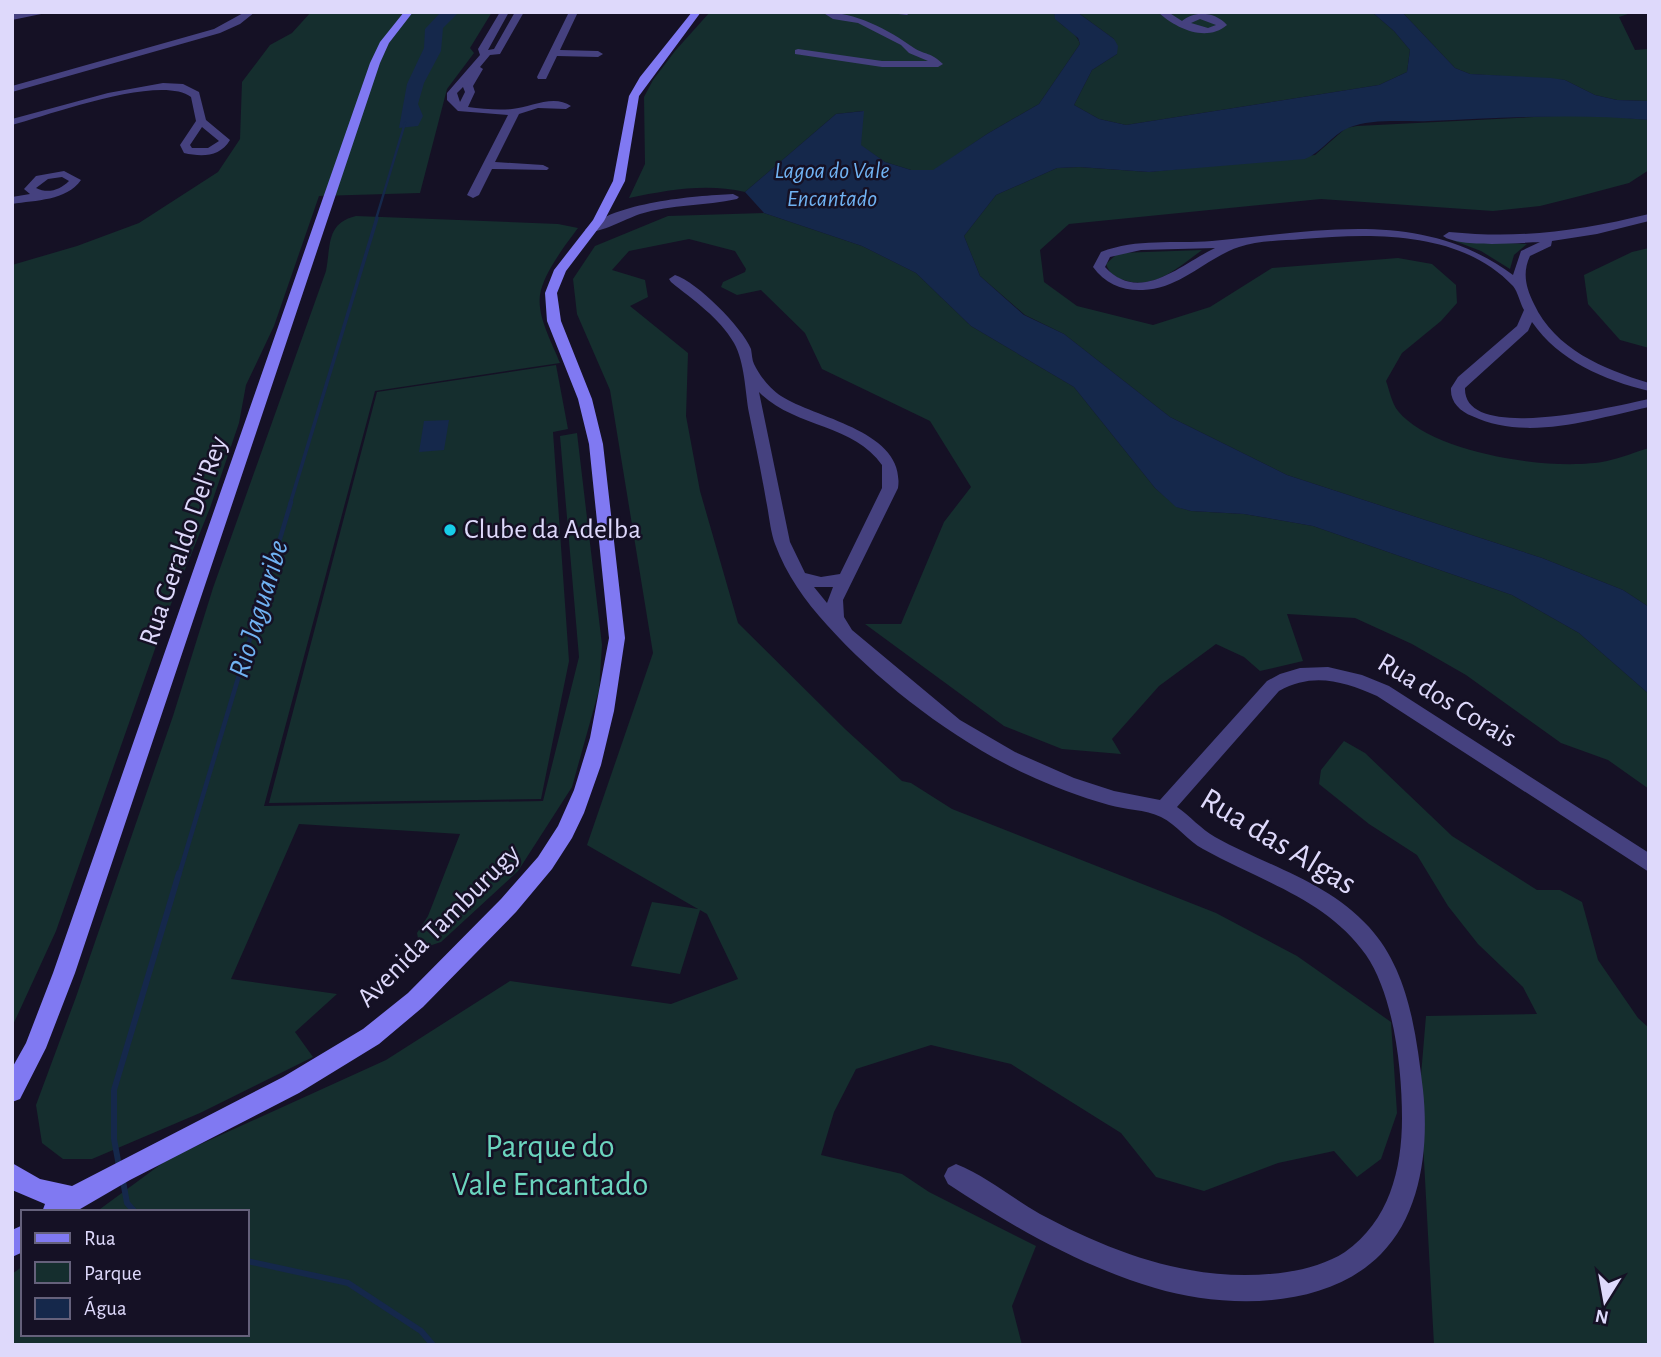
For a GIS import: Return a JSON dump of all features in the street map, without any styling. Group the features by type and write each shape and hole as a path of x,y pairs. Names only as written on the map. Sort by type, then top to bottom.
{"main road":[{"name":"Rua Geraldo Del'Rey","path":"12,1091 35,1048 64,973 375,63 386,42 409,12"},
{"name":"Avenida Tamburugy","path":"71,1199 158,1151 309,1075 356,1047 393,1020 509,905 550,856 566,831 589,768 614,668 617,638 596,444 585,399 562,345 551,305 551,293 560,270 592,230 620,181 634,96 644,79 697,12"},
{"path":"12,1175 30,1187 71,1199"}],"street":[{"path":"13,14 47,12"},
{"path":"12,89 217,31 251,12"},
{"path":"505,12 482,50 487,53 497,52 520,12"},
{"path":"799,52 882,64 938,64 927,55 912,51 904,43 860,21 836,17 826,12"},
{"path":"885,12 907,12"},
{"path":"1163,13 1213,18 1222,24 1213,30 1196,29 1163,13"},
{"path":"542,77 572,16"},
{"path":"1196,16 1188,19 1186,23 1196,29"},
{"path":"496,27 511,27"},
{"path":"462,109 479,65 487,53"},
{"path":"554,53 598,54"},
{"path":"479,65 452,93 453,100 462,109 492,111 512,116 537,105 566,106"},
{"path":"12,122 128,91 166,86 193,92 197,96 201,121 185,145 188,150 209,151 225,143 201,121"},
{"path":"455,87 469,88"},
{"path":"473,195 512,116"},
{"path":"189,138 216,132"},
{"path":"487,164 543,168"},
{"path":"12,191 37,180 64,174 75,180 67,189 53,194 12,201"},
{"path":"37,180 30,186 32,191 53,194"},
{"path":"592,230 632,212 675,201 733,197"},
{"path":"1209,249 1172,279 1152,287 1124,285 1104,274 1099,267 1105,255 1125,248 1209,249 1239,242 1323,233 1399,232 1448,239 1530,244 1601,231 1649,217"},
{"path":"1448,239 1502,270 1520,286"},
{"path":"1530,244 1518,270 1520,286 1530,312 1549,338 1566,352 1595,368 1647,388"},
{"path":"1502,270 1518,270"},
{"path":"675,279 732,328 744,349 782,542 797,577 822,612 846,634"},
{"path":"1530,312 1527,322 1518,334 1463,380 1458,388 1459,401 1476,413 1505,421 1547,423 1649,403"},
{"path":"1518,334 1549,338"},
{"path":"748,363 756,379 769,394 874,447 890,465 890,488 835,600 834,609 846,634"},
{"path":"759,424 776,414 799,411"},
{"path":"797,577 821,583 845,579"},
{"name":"Rua das Algas","path":"846,634 954,725 976,740 1088,791 1127,803 1164,809 1204,841 1320,897 1351,922 1380,959 1400,1011 1413,1099 1413,1142 1407,1177 1395,1215 1371,1247 1340,1268 1301,1283 1256,1289 1205,1286 1158,1276 1107,1258 1004,1208 956,1176"},
{"name":"Rua dos Corais","path":"1164,809 1273,687 1294,674 1343,674 1383,691 1649,864"}],"green space":[{"path":"311,12 492,12 470,48 474,53 447,89 420,193 319,196 274,326 246,385 239,423 210,508 169,609 56,931 12,1027 12,265 77,246 139,223 218,172 240,139 242,82 270,45 292,33"},
{"path":"710,12 1054,12 1058,21 1075,35 1080,44 1039,104 987,134 933,171 911,170 885,162 860,145 863,111 836,114 745,192 701,188 629,198 645,164 644,97 675,51"},
{"path":"1077,12 1372,12 1394,31 1410,50 1407,72 1379,85 1126,125 1099,119 1074,105 1092,70 1117,54 1114,39"},
{"path":"1402,12 1634,12 1619,17 1635,50 1649,49 1649,101 1617,100 1595,95 1565,80 1470,74 1455,68"},
{"path":"1605,116 1649,120 1649,170 1629,183 1580,196 1540,206 1493,211 1321,199 1069,224 1040,250 1044,282 1077,306 1153,325 1210,307 1272,268 1398,258 1432,264 1456,285 1457,303 1441,321 1402,353 1386,381 1396,408 1415,426 1438,438 1466,449 1527,461 1585,464 1612,460 1649,448 1649,607 1623,590 1542,558 1287,475 1170,417 1064,334 1025,315 980,276 964,236 996,195 1057,168 1149,172 1315,155 1346,128 1357,126"},
{"name":"Parque do Vale Encantado","path":"764,213 862,246 916,273 971,326 1074,387 1155,488 1177,507 1191,511 1244,514 1313,526 1512,595 1579,633 1649,694 1649,789 1608,760 1561,743 1466,675 1412,644 1355,618 1287,614 1303,661 1260,671 1244,657 1216,644 1159,686 1112,739 1121,754 1062,749 1004,726 865,624 901,624 944,522 971,487 930,421 822,369 805,333 761,290 737,295 721,287 723,282 745,272 746,269 735,251 689,239 629,251 612,270 645,280 648,297 630,306 688,353 686,416 700,491 738,623 902,781 911,783 952,809 1216,913 1297,956 1391,1022 1397,1113 1381,1159 1357,1177 1334,1151 1278,1163 1204,1191 1156,1177 1121,1133 1011,1064 931,1045 856,1069 834,1112 821,1155 902,1174 929,1192 1036,1246 1012,1306 1022,1345 12,1345 12,1274 21,1267 21,1336 248,1336 248,1210 99,1210 168,1159 386,1060 510,981 671,1004 738,979 707,914 700,910 680,974 631,966 652,902 698,909 587,845 653,653 610,390 577,314 573,279 595,246 668,216"},
{"path":"356,216 558,224 578,228 550,269 540,295 543,321 560,363 375,391 264,806 543,801 579,657 560,436 577,433 602,645 599,690 572,787 518,871 441,942 420,949 417,933 428,916 460,834 299,824 231,979 337,994 295,1032 313,1057 200,1113 92,1159 63,1159 42,1143 36,1105 173,716 213,588 326,271 332,236 339,224"},
{"path":"1452,240 1527,244 1514,255 1510,269 1481,251"},
{"path":"1649,248 1649,348 1620,340 1588,304 1584,275 1632,252"},
{"path":"1202,250 1176,269 1148,282 1120,279 1106,264 1118,253"},
{"name":"Clube da Adelba","path":"556,365 568,429 553,432 569,661 541,799 269,803 377,392"},
{"path":"1344,741 1365,753 1452,836 1537,890 1560,890 1582,902 1598,960 1638,1018 1649,1028 1649,1345 1434,1345 1420,1087 1426,1016 1537,1014 1523,987 1478,944 1448,906 1417,855 1369,824 1319,784 1321,770"}],"water":[{"path":"441,12 459,12 443,28 441,51 424,83 418,104 423,116 418,126 399,128 407,84 424,48 425,29"},
{"name":"Lagoa do Vale Encantado","path":"1054,12 1077,12 1114,39 1118,46 1117,54 1092,70 1074,105 1099,119 1126,125 1379,85 1407,72 1410,50 1394,31 1372,12 1402,12 1455,68 1470,74 1565,80 1595,95 1617,100 1649,101 1649,120 1566,116 1367,123 1342,131 1305,159 1149,172 1057,168 996,195 964,236 980,276 1024,315 1064,334 1170,417 1287,475 1542,558 1623,590 1649,607 1649,694 1579,633 1512,595 1313,526 1244,514 1191,511 1176,507 1155,488 1074,387 971,326 916,273 862,246 764,213 745,192 836,114 864,111 861,145 885,162 911,170 933,170 1039,104 1080,44 1078,38 1055,19"},
{"path":"449,420 444,450 419,452 424,421"}],"waterway":[{"name":"Rio Jaguaribe","path":"376,219 405,123"},
{"name":"Rio Jaguaribe","path":"290,504 377,218"},
{"name":"Rio Jaguaribe","path":"179,875 291,502"},
{"name":"Rio Jaguaribe","path":"119,1166 114,1139 114,1090 179,873"},
{"name":"Rio Jaguaribe","path":"123,1181 127,1203 133,1210"},
{"name":"Rio Jaguaribe","path":"248,1261 348,1283 421,1331 433,1345"}],"place":[{"name":"Clube da Adelba","path":"450,530"}]}
